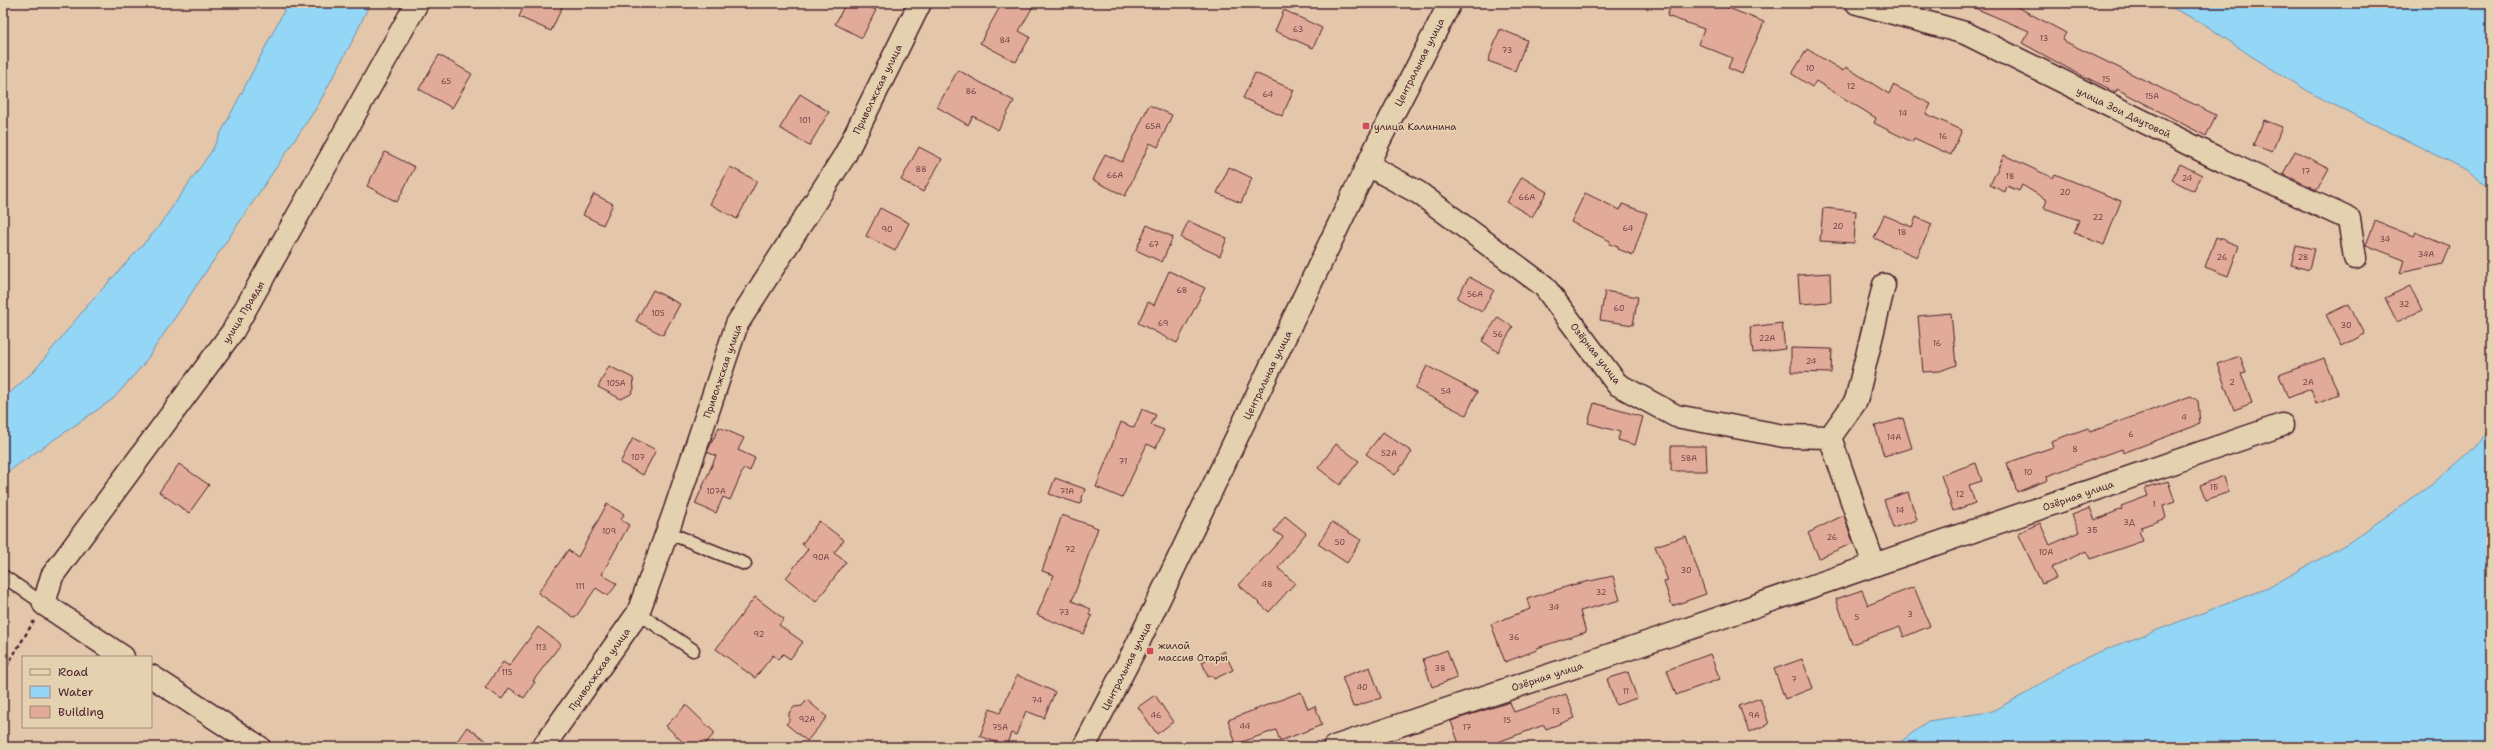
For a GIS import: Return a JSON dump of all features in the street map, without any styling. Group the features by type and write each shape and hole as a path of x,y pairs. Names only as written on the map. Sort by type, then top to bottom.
{"street":[{"name":"улица Правды","path":"44,604 52,576 233,331 417,3"},
{"name":"Приволжская улица","path":"543,747 638,613 737,324 845,156 920,3"},
{"name":"Центральная улица","path":"1084,747 1140,638 1368,165 1450,3"},
{"name":"улица Зои Даутовой","path":"1857,3 1965,33 2223,161 2349,219 2355,258"},
{"name":"Озёрная улица","path":"1368,165 1419,193 1544,286 1617,384 1676,416 1784,436 1830,437"},
{"path":"1874,565 1830,437 1856,401 1884,285"},
{"name":"Озёрная улица","path":"1334,747 1874,565 2282,425"},
{"path":"44,604 122,656"},
{"path":"152,677 259,747"}],"lane":[{"path":"667,532 745,564"},
{"path":"3,576 44,604"},
{"path":"638,613 693,650"}],"path":[{"path":"3,672 44,604"}],"water":[{"path":"288,3 370,3 354,38 317,107 143,365 113,399 3,475 3,399 34,371 87,306 156,230 211,152"},
{"path":"2163,3 2491,3 2491,192 2471,172 2316,96 2251,56 2204,24"},
{"path":"2491,427 2491,747 1894,747 1928,721 1990,712 2027,693 2062,669 2094,654 2268,588 2348,543 2431,485 2480,442"}],"building":[{"path":"525,3 564,3 551,31 519,17"},
{"path":"846,3 861,3 876,10 862,38 835,24"},
{"path":"1002,3 1035,3 1019,31 1030,37 1016,62 980,43"},
{"path":"1672,3 1727,3 1726,7 1764,22 1742,74 1728,68 1732,58 1698,44 1704,29 1667,16"},
{"path":"1963,3 2010,3 2066,33 2062,40 2216,115 2206,136 2117,89 2116,92 2073,71 2022,43 2029,31"},
{"path":"1284,10 1322,28 1313,48 1275,31"},
{"path":"1500,29 1527,40 1515,71 1488,61"},
{"path":"1807,49 1843,71 1846,67 1889,94 1893,85 1931,104 1926,114 1962,130 1951,155 1914,138 1912,142 1874,123 1876,118 1816,81 1812,87 1792,74"},
{"path":"439,55 472,74 452,108 419,89"},
{"path":"958,70 1014,101 998,130 973,116 968,125 937,107"},
{"path":"1255,73 1294,90 1282,116 1243,98"},
{"path":"800,94 829,112 809,146 780,128"},
{"path":"1149,105 1172,115 1158,147 1150,143 1125,196 1093,180 1105,154 1122,162"},
{"path":"2264,120 2282,127 2272,152 2253,145"},
{"path":"919,147 942,159 923,192 901,180"},
{"path":"2295,151 2329,168 2317,190 2283,174"},
{"path":"385,152 415,167 397,202 367,186"},
{"path":"2004,155 2053,178 2055,174 2121,201 2104,245 2074,233 2079,220 2044,208 2047,200 2022,185 2019,191 2007,186 2005,192 1990,185"},
{"path":"2180,164 2202,175 2194,191 2172,180"},
{"path":"730,167 757,181 737,219 710,204"},
{"path":"1229,167 1252,178 1241,203 1217,193"},
{"path":"1522,177 1547,192 1532,217 1507,202"},
{"path":"1585,193 1620,210 1622,204 1647,213 1633,255 1618,249 1618,247 1609,244 1610,241 1571,222"},
{"path":"594,194 613,204 603,225 583,215"},
{"path":"880,208 909,223 895,251 866,236"},
{"path":"1823,208 1856,211 1854,243 1820,241"},
{"path":"1884,215 1912,227 1916,217 1932,224 1917,257 1874,238"},
{"path":"1188,221 1227,238 1220,256 1181,238"},
{"path":"2375,221 2413,236 2415,232 2450,247 2443,264 2400,273 2404,260 2366,245"},
{"path":"1147,225 1173,237 1162,262 1136,250"},
{"path":"2216,237 2239,246 2228,276 2205,267"},
{"path":"2296,245 2314,249 2309,270 2291,265"},
{"path":"1169,271 1205,288 1177,343 1138,323 1148,302 1154,305"},
{"path":"1830,273 1831,302 1800,304 1798,275"},
{"path":"1469,277 1494,290 1482,312 1457,298"},
{"path":"2410,286 2422,310 2397,322 2385,298"},
{"path":"653,290 680,304 663,335 636,321"},
{"path":"1605,291 1638,297 1633,325 1600,320"},
{"path":"2349,304 2365,334 2342,346 2326,315"},
{"path":"1951,313 1956,365 1940,371 1923,372 1918,316"},
{"path":"1498,317 1513,327 1498,352 1482,341"},
{"path":"1782,323 1785,349 1753,353 1750,327"},
{"path":"1791,348 1832,349 1831,373 1791,372"},
{"path":"2240,356 2246,372 2241,373 2252,403 2234,410 2217,364"},
{"path":"2324,358 2339,395 2316,404 2311,389 2288,398 2279,375"},
{"path":"609,366 633,378 634,389 631,394 621,399 598,387"},
{"path":"1427,366 1477,392 1466,415 1415,389"},
{"path":"2191,396 2198,401 2200,424 2123,453 2122,449 2047,476 2048,480 2017,492 2007,463 2053,447 2051,441 2088,428 2090,432"},
{"path":"1594,403 1643,417 1635,445 1618,440 1620,432 1588,423"},
{"path":"1142,409 1156,415 1151,425 1164,430 1156,448 1147,444 1122,498 1096,487 1121,422 1134,428"},
{"path":"1903,418 1912,448 1884,456 1875,426"},
{"path":"719,427 744,438 738,450 755,458 750,471 744,468 730,500 723,497 716,513 695,504 716,456 707,452"},
{"path":"1383,432 1412,452 1395,475 1366,454"},
{"path":"633,438 656,450 643,475 620,463"},
{"path":"1336,444 1359,461 1340,485 1318,468"},
{"path":"1671,446 1706,446 1707,471 1671,471"},
{"path":"1976,463 1982,481 1969,485 1975,503 1953,511 1941,475"},
{"path":"179,464 209,485 189,513 159,492"},
{"path":"2224,476 2229,492 2206,500 2200,485"},
{"path":"1055,478 1085,489 1080,504 1049,494"},
{"path":"2168,481 2175,502 2163,506 2166,518 2141,527 2142,530 2139,531 2143,541 2090,559 2086,551 2051,568 2056,578 2042,584 2018,533 2040,523 2050,545 2079,532 2072,515 2090,508 2095,520 2122,509 2121,506 2148,496 2145,488"},
{"path":"1908,492 1917,520 1893,528 1884,500"},
{"path":"607,504 624,514 621,520 629,525 602,574 617,584 608,596 596,588 575,618 538,593 568,550 578,557"},
{"path":"1062,515 1098,528 1072,601 1091,609 1089,615 1092,616 1084,634 1037,615 1054,575 1042,571"},
{"path":"1844,515 1853,543 1819,558 1808,533"},
{"path":"1285,516 1306,533 1278,568 1295,583 1269,612 1239,585 1283,537 1274,531"},
{"path":"819,521 844,540 834,553 846,562 816,602 786,578 808,549 802,544"},
{"path":"1332,522 1361,540 1347,563 1318,544"},
{"path":"1686,536 1706,594 1672,606 1664,582 1668,581 1655,546"},
{"path":"1613,576 1620,600 1580,611 1586,632 1537,648 1537,650 1505,662 1491,624 1530,609 1527,599 1572,585"},
{"path":"1914,587 1930,626 1904,637 1900,627 1852,644 1836,599 1862,590 1868,605"},
{"path":"755,597 784,619 779,625 803,642 790,659 783,654 778,659 773,655 755,678 716,649"},
{"path":"538,627 561,644 533,681 535,682 524,698 509,688 502,699 485,688 503,662 509,666"},
{"path":"1447,650 1457,678 1432,687 1423,659"},
{"path":"1224,651 1233,670 1214,679 1212,675 1208,677 1202,662"},
{"path":"1710,654 1720,679 1676,695 1667,670"},
{"path":"1802,659 1813,688 1785,699 1774,669"},
{"path":"1370,667 1381,698 1353,707 1342,677"},
{"path":"1628,672 1637,698 1616,705 1607,679"},
{"path":"1017,675 1055,692 1044,718 1026,711 1016,735 1011,733 1006,746 980,736 990,709 1000,713"},
{"path":"1301,692 1308,709 1315,706 1322,725 1280,741 1276,730 1236,744 1228,720"},
{"path":"1566,694 1575,718 1546,729 1544,725 1498,742 1500,747 1460,747 1451,721 1510,702 1514,712"},
{"path":"1155,695 1173,722 1157,734 1138,707"},
{"path":"1760,698 1769,724 1749,732 1739,706"},
{"path":"807,700 827,717 807,741 786,724 789,721 789,713 794,707 802,706"},
{"path":"686,705 715,733 702,747 688,747 666,726"},
{"path":"467,727 495,747 453,747"}],"place":[{"name":"улица Калинина","path":"1366,126"},
{"name":"жилой массив Отары","path":"1150,651"}]}
